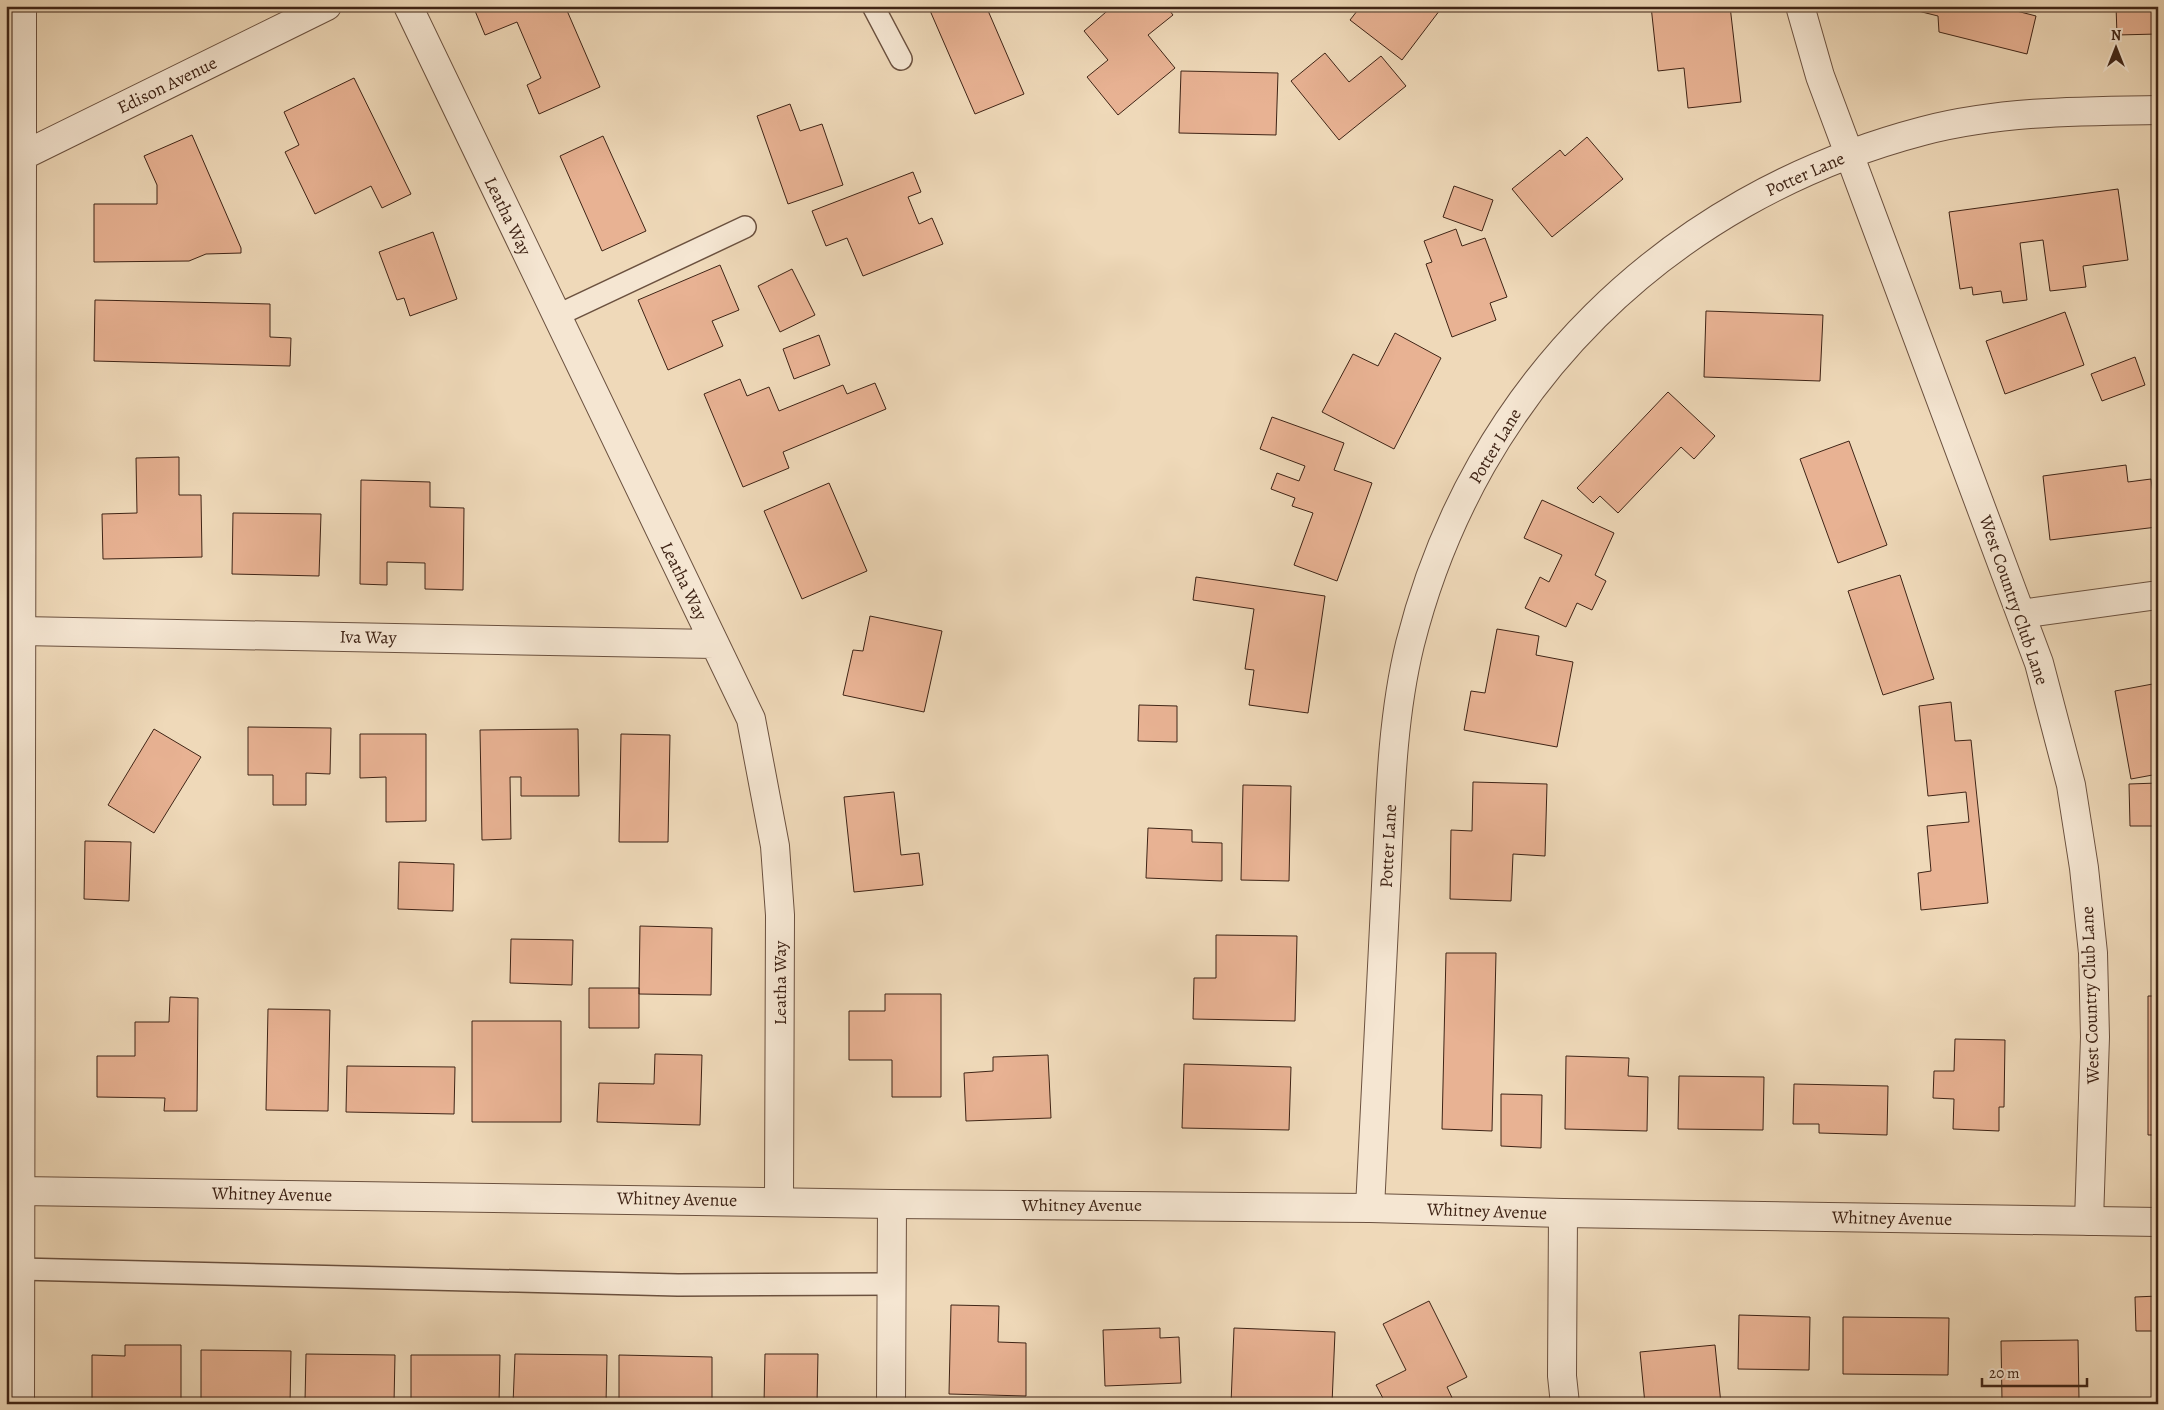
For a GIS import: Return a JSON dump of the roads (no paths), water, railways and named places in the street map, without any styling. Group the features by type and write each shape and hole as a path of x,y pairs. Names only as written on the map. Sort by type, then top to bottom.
{"street":[{"path":"20,1404 20,1269 13,1191 14,829 21,631 14,160 22,6"},
{"name":"Edison Avenue","path":"14,160 327,6"},
{"name":"Leatha Way","path":"408,6 751,719 775,846 780,915 779,1201"},
{"name":"West Country Club Lane","path":"1800,6 1820,76 2021,614 2038,663 2071,785 2084,868 2093,953 2095,1037 2088,1221"},
{"name":"Potter Lane","path":"1370,1208 1391,789 1397,716 1410,644 1432,574 1449,529 1482,464 1521,402 1567,345 1618,293 1674,247 1735,207 1800,173 1850,153 1926,130 1999,116 2158,110"},
{"path":"2021,614 2158,595"},
{"name":"Iva Way","path":"21,631 714,644"},
{"name":"Whitney Avenue","path":"13,1191 892,1204 1370,1208 1563,1213 2158,1222"},
{"path":"891,1404 892,1204"},
{"path":"1563,1213 1562,1376 1565,1404"}],"lane":[{"path":"873,6 901,59"},
{"path":"556,316 745,226"},
{"path":"20,1269 678,1285 892,1284"}]}
